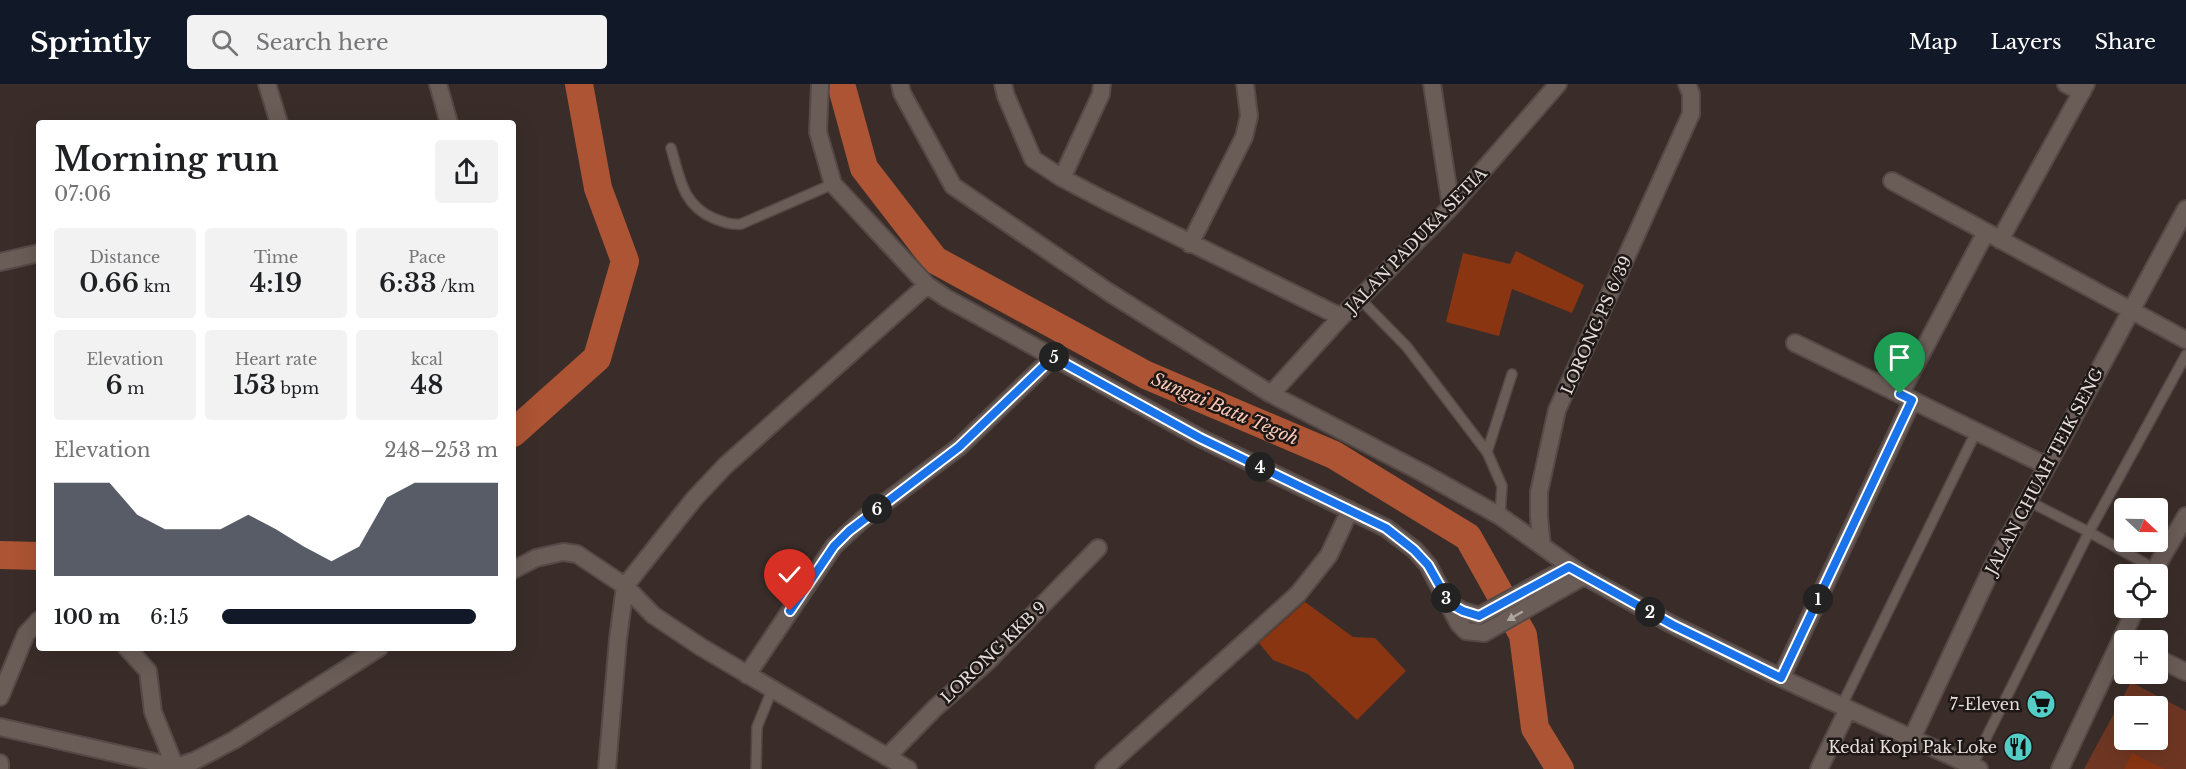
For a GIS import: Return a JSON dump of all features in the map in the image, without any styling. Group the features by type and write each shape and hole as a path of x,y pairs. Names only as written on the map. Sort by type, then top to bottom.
{"street":[{"path":"267,84 278,120"},
{"path":"438,84 448,120"},
{"path":"820,84 818,132 833,183 927,285 946,298 1200,438 1386,528 1414,550 1428,565 1459,624 1466,631 1484,633 1545,598 1576,572"},
{"path":"900,84 902,93 953,186 1110,293 1271,394 1500,516 1576,572 1673,625 1781,678 1976,767"},
{"path":"1003,84 1033,159 1062,178 1190,244 1341,317"},
{"path":"1062,178 1101,94 1102,84"},
{"path":"1190,244 1244,136 1248,116 1245,84"},
{"path":"1432,84 1451,207"},
{"name":"JALAN PADUKA SETIA","path":"1271,394 1341,317 1451,207 1558,84"},
{"name":"LORONG PS 6/39","path":"1542,546 1539,492 1557,410 1691,114 1691,94 1687,84"},
{"path":"1781,678 1906,398 1993,236 2084,88 2067,84"},
{"path":"1892,181 2186,340"},
{"name":"JALAN CHUAH TEIK SENG","path":"1912,738 1992,568 2186,209"},
{"path":"0,262 36,254"},
{"path":"607,769 625,586 694,499 725,466 927,285"},
{"path":"1795,343 2047,466"},
{"path":"747,675 834,546 855,525 959,447 1053,357"},
{"path":"1104,769 1298,594 1329,555 1350,510"},
{"path":"2159,564 2186,516"},
{"name":"LORONG KKB 9","path":"898,765 935,708 988,662 1098,548"},
{"path":"516,568 536,558 563,552 577,554 625,586 653,615 700,647 898,765"},
{"path":"1450,604 1479,616 1535,584 1576,572"},
{"path":"0,697 26,634 36,623"},
{"path":"130,651 146,667 153,712 176,768"},
{"path":"0,727 176,768 234,740 374,651"},
{"path":"2060,769 2114,658"},
{"path":"2168,663 2186,672"},
{"path":"1819,769 1844,708"},
{"path":"0,763 0,769"}],"lane":[{"path":"671,148 690,202 703,213 727,223 741,224 833,183"},
{"path":"1360,300 1407,347 1487,452 1503,486 1500,516"},
{"path":"1976,767 2089,532 2186,355"},
{"path":"1487,452 1512,374"},
{"path":"1844,708 1976,432"},
{"path":"2028,501 2089,532 2141,564"},
{"path":"756,769 758,727 772,690"}],"shaded area":[{"path":"2130,684 2135,684 2158,696 2123,696"},
{"path":"2168,702 2186,711 2186,769 2084,769 2114,713 2114,750 2168,750"}],"building":[{"path":"1516,251 1584,285 1572,313 1512,289 1499,336 1446,322 1463,253 1510,264"},
{"path":"1305,602 1353,637 1375,638 1406,671 1357,720 1308,674 1273,660 1259,643"},
{"path":"2132,753 2165,769 2124,769"}],"waterway":[{"path":"516,430 597,358 625,261 598,188 579,84"},
{"name":"Sungai Batu Tegoh","path":"841,84 864,168 935,260 1146,375 1334,455 1468,537 1523,635 1535,728 1560,769"},
{"path":"0,555 36,556"}],"place":[{"name":"7-Eleven","path":"2041,704"},
{"name":"Kedai Kopi Pak Loke","path":"2018,747"}],"route":[{"path":"790,611 834,546 849,531 959,447 1053,357 1200,438 1386,528 1414,550 1428,565 1450,604 1463,611 1479,616 1569,567 1673,625 1781,678 1912,400 1900,394"}]}
